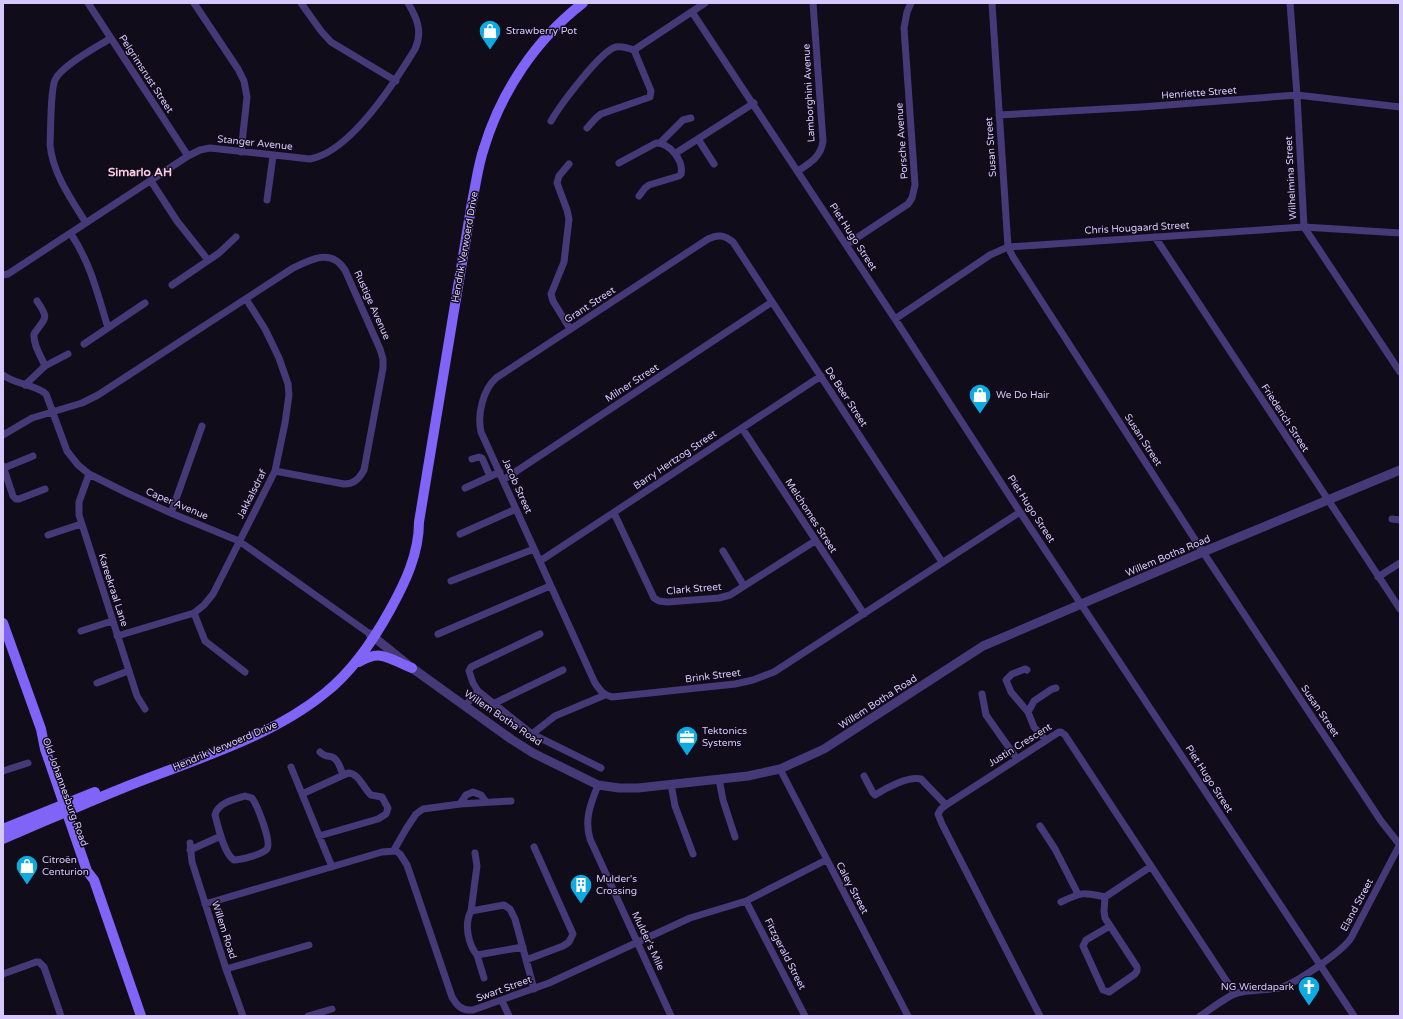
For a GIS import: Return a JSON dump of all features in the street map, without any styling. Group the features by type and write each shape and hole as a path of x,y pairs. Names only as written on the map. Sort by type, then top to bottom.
{"main road":[{"name":"Hendrik Verwoerd Drive","path":"3,830 122,788 251,737 306,708 326,693 352,666 400,593 411,566 418,535 472,202 483,149 492,123 504,99 525,64 550,34 572,11 583,3"},
{"name":"Old Johannesburg Road","path":"3,623 41,729 45,749 93,868 94,880 141,1016"},
{"name":"Hendrik Verwoerd Drive","path":"3,839 138,774 218,745 277,718 302,703 321,689 338,674 372,636"},
{"path":"352,666 368,657 376,655 389,657 412,668"}],"street":[{"name":"Pelgrimsrust Street","path":"88,3 188,156"},
{"path":"194,3 244,81 247,97 241,152"},
{"path":"301,3 321,31 331,42 396,81"},
{"name":"Stanger Avenue","path":"4,275 70,234 188,156 200,150 210,148 310,159 326,153 354,130 382,99 396,81 415,49 420,32 413,11 408,3"},
{"path":"634,50 705,3"},
{"name":"Lamborghini Avenue","path":"798,171 818,156 823,141 813,3"},
{"name":"Porsche Avenue","path":"846,245 902,209 908,204 914,192 915,185 904,28 907,12 911,3"},
{"name":"Susan Street","path":"992,3 998,116 1008,247 1017,265 1203,552 1382,821 1400,844"},
{"name":"Wilhelmina Street","path":"1290,3 1297,95 1304,227 1400,372"},
{"name":"Piet Hugo Street","path":"692,12 754,103 1020,512 1354,1016"},
{"path":"86,223 61,183 51,153 50,145 53,85 58,76 66,67 111,38"},
{"path":"551,122 556,112 572,91 605,53 616,47 626,47 634,50 651,91 650,97 599,116 587,128"},
{"name":"Henriette Street","path":"998,116 1297,95 1400,107"},
{"path":"676,153 754,103"},
{"path":"619,163 652,144 660,143 683,120 691,118"},
{"path":"698,139 714,164"},
{"path":"639,196 647,186 679,176 681,174 682,170 676,153 660,143"},
{"path":"267,200 273,156"},
{"path":"568,164 557,180 569,219 564,262 551,294 553,301 570,329"},
{"path":"151,181 177,222 208,260"},
{"name":"Chris Hougaard Street","path":"895,319 998,250 1008,247 1304,227 1400,233"},
{"path":"70,234 82,252 88,265 108,328"},
{"name":"Grant Street","path":"480,418 486,394 496,378 708,239 720,235 733,242"},
{"path":"172,285 219,253 236,237"},
{"name":"Friederich Street","path":"1155,237 1400,609"},
{"name":"De Beer Street","path":"733,242 942,562"},
{"name":"Rustige Avenue","path":"3,435 32,418 82,403 98,395 277,278 304,263 320,257 332,259 339,263 345,270 383,359 383,368 366,464 361,476 354,482 344,484 275,471"},
{"name":"Jakkalsdraf","path":"117,636 194,613 204,605 213,594 275,471 286,423 289,395 288,384 271,341 246,299"},
{"path":"37,301 45,313 45,318 34,334 34,337 35,344 45,366"},
{"name":"Milner Street","path":"503,480 772,302"},
{"path":"84,344 145,303"},
{"path":"25,385 45,366 68,354"},
{"name":"Caper Avenue","path":"3,375 11,380 45,392 67,450 78,465 89,474 172,513 239,541 372,636"},
{"name":"Barry Hertzog Street","path":"540,561 821,376"},
{"name":"Jacob Street","path":"480,418 481,432 540,561"},
{"path":"172,513 202,426"},
{"name":"Melchomes Street","path":"742,428 864,614"},
{"path":"33,456 3,467 13,496 16,499 19,499 45,489"},
{"path":"472,459 479,457 482,458 490,476"},
{"name":"Willem Botha Road","path":"372,636 412,668 533,753 598,785 632,788 748,776 780,769 812,756 840,740 981,648 1203,552 1400,470"},
{"path":"465,488 500,472"},
{"name":"Kareekraal Lane","path":"89,474 78,508 81,524 136,696 146,709"},
{"path":"460,534 516,509"},
{"name":"Brink Street","path":"605,695 612,697 735,684 753,680 783,667 1020,512"},
{"name":"Clark Street","path":"614,513 654,598 668,602 719,598 730,595 816,541"},
{"path":"48,535 81,524"},
{"path":"451,581 534,549"},
{"path":"723,551 744,586"},
{"path":"532,734 555,716 605,695 595,683 540,561"},
{"path":"1378,577 1400,563"},
{"path":"438,634 550,586"},
{"path":"194,613 205,641 245,672"},
{"path":"81,631 112,621"},
{"path":"540,634 471,667 469,671 470,676 478,691 532,734 601,768"},
{"path":"1027,670 1025,669 1012,674 1006,680 1011,692 1028,712 1034,727 1046,740"},
{"path":"493,704 563,670"},
{"path":"97,683 128,671"},
{"path":"1028,712 1034,701 1056,688"},
{"path":"465,706 478,691"},
{"path":"982,694 986,715 1016,759"},
{"name":"Justin Crescent","path":"946,805 1056,733 1063,733 1235,994"},
{"path":"320,752 326,757 333,757 336,759 343,775"},
{"path":"3,772 28,763"},
{"path":"291,766 332,867"},
{"name":"Caley Street","path":"780,769 908,1016"},
{"path":"302,794 343,775 351,773 355,775 370,795 382,797 388,808 386,814 378,819 319,836"},
{"path":"864,776 875,795 898,783 915,778 921,779 946,805 938,814 942,824 1040,1016"},
{"path":"719,779 723,800 735,837"},
{"path":"672,784 675,806 693,854"},
{"name":"Mulder's Mile","path":"598,785 589,808 588,832 602,866 671,1016"},
{"path":"460,804 466,795 473,792 481,795 486,802"},
{"path":"245,796 252,798 268,839 268,848 264,852 253,856 234,860 229,855 221,836 215,815 218,807 245,796"},
{"path":"205,904 382,852 394,850 406,829 419,811 424,809 460,804 511,801"},
{"path":"1040,826 1055,849 1078,894"},
{"name":"Willem Road","path":"221,836 190,846 192,862 205,904 243,1016"},
{"name":"Eland Street","path":"1235,994 1284,987 1320,965 1349,941 1400,844"},
{"path":"526,960 563,946 569,942 573,934 534,847"},
{"name":"Swart Street","path":"394,850 400,854 407,865 453,1000 461,1009 466,1011 502,1001 534,989 690,918 746,901 826,860"},
{"path":"476,853 477,866 471,911 467,917 466,925 472,949 477,955 484,978"},
{"path":"1061,902 1078,894 1086,893 1105,897 1150,867"},
{"path":"1105,897 1105,918 1137,967 1135,974 1109,992 1104,990 1083,946 1086,940 1110,926"},
{"name":"Fitzgerald Street","path":"746,901 806,1016"},
{"path":"471,911 504,905 508,906 515,919 534,989"},
{"path":"226,969 309,945"},
{"path":"477,955 523,947"},
{"path":"3,974 39,962 47,974 60,1016"},
{"path":"1200,1016 1235,994"},
{"path":"502,1001 509,1016"},
{"path":"308,1016 332,1009"}],"place":[{"name":"Strawberry Pot","path":"490,50"},
{"name":"We Do Hair","path":"980,414"},
{"name":"Tektonics Systems","path":"687,756"},
{"name":"Citroën Centurion","path":"27,886"},
{"name":"Mulder's Crossing","path":"581,904"},
{"name":"NG Wierdapark","path":"1309,1006"}],"district":[{"name":"Simarlo AH","path":"140,172"}]}
